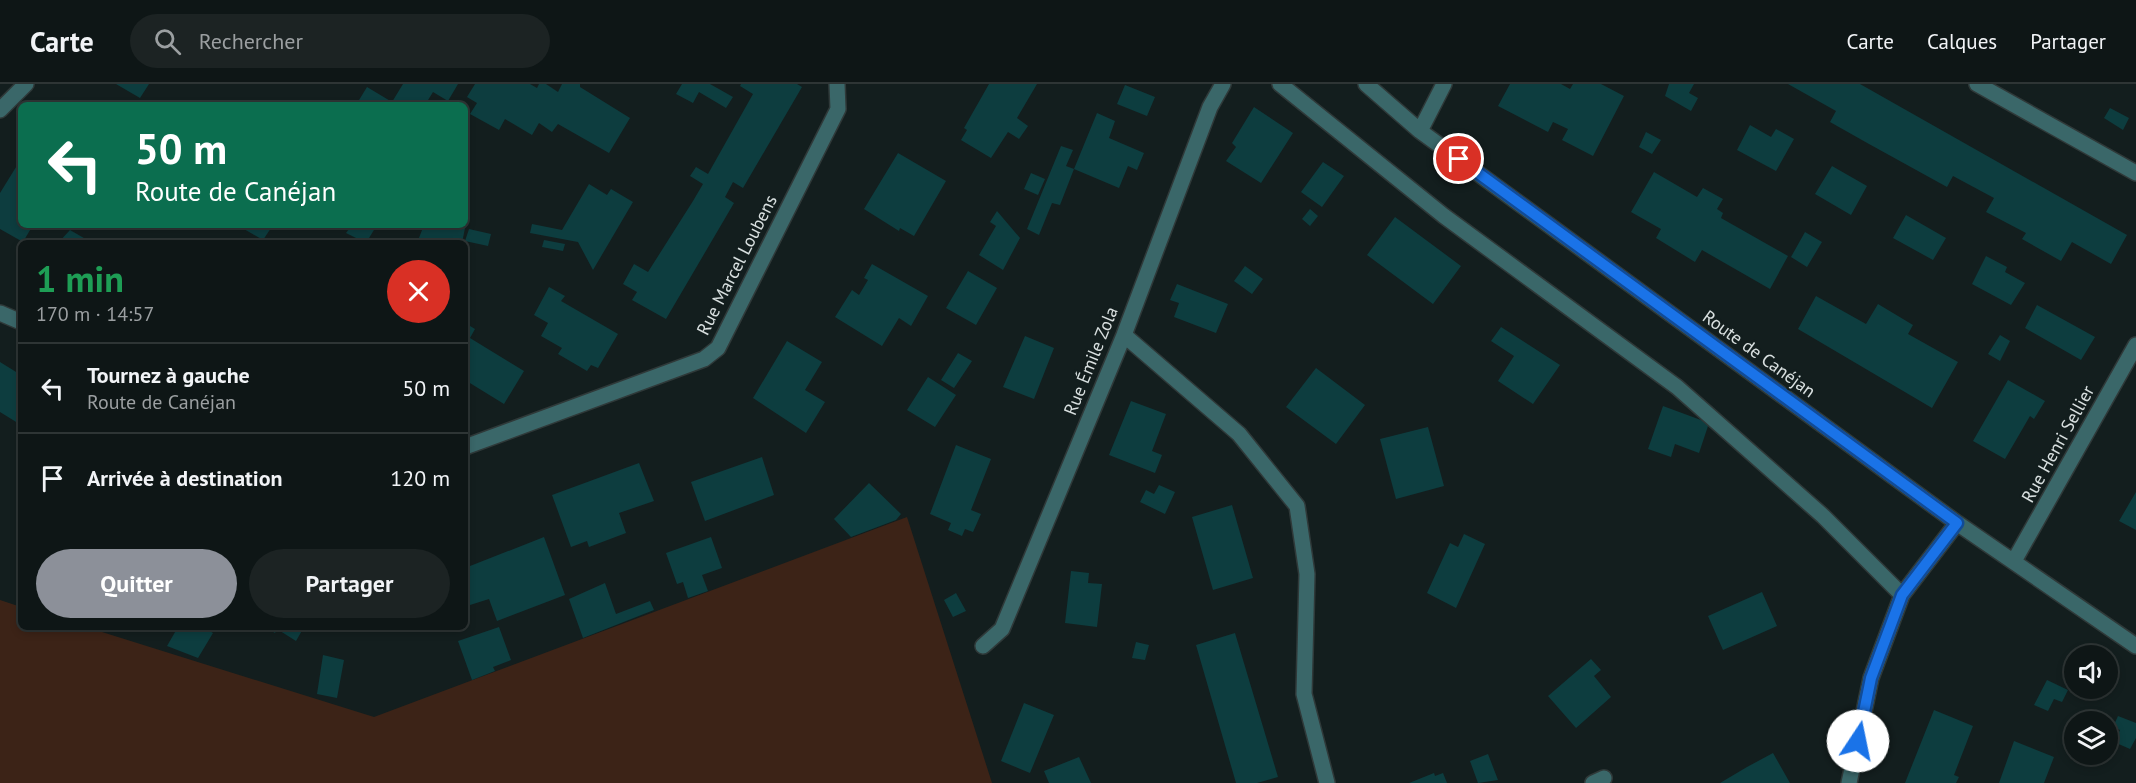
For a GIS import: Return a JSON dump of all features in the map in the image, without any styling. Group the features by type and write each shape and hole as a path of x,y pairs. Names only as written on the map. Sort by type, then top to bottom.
{"street":[{"path":"0,110 26,84"},
{"name":"Rue Marcel Loubens","path":"468,446 704,359 718,348 838,109 837,84"},
{"name":"Rue Émile Zola","path":"982,646 1002,629 1124,335 1210,107 1223,84"},
{"path":"1280,84 1444,216 1677,387 1823,516 1902,595"},
{"name":"Route de Canéjan","path":"1366,84 1420,131 1957,523 2136,645"},
{"path":"1420,131 1444,84"},
{"path":"1977,84 2136,173"},
{"path":"0,313 18,321"},
{"path":"1124,335 1239,435 1297,506 1307,574 1304,694 1327,783"},
{"name":"Rue Henri Sellier","path":"2014,561 2136,345"},
{"path":"1849,783 1871,678 1902,595 1957,523"}],"shaded area":[{"path":"907,517 992,783 0,783 0,600 18,606 18,630 96,630 374,717"}],"building":[{"path":"116,84 149,84 140,98"},
{"path":"403,84 458,84 448,101 433,92 427,102 392,102"},
{"path":"475,84 530,84 537,88 539,84 546,84 558,92 562,84 580,84 580,87 630,118 609,153 558,124 552,132 539,123 532,135 505,119 499,130 470,114 477,103 467,97"},
{"path":"682,84 710,84 733,97 726,108 699,92 693,103 676,94"},
{"path":"741,84 797,84 802,87 743,188 733,182 725,197 734,203 666,319 632,300 637,292 623,284 634,264 648,272 693,201 703,184 690,176 696,167 708,174 753,94 740,86"},
{"path":"989,84 1037,84 1017,118 1028,126 1019,139 1008,132 991,158 961,140 967,130 964,128"},
{"path":"1510,84 1561,84 1570,89 1573,84 1601,84 1624,96 1593,156 1562,140 1568,129 1553,122 1548,132 1498,106"},
{"path":"1669,84 1694,84 1689,93 1698,98 1691,111 1665,96"},
{"path":"1788,84 1860,84 2127,235 2111,264 2072,242 2061,261 2022,239 2026,233 1986,212 1994,198 1953,176 1947,187 1869,144 1830,122 1836,111"},
{"path":"1125,85 1155,97 1147,116 1117,104"},
{"path":"367,87 392,102 358,102"},
{"path":"1254,107 1293,133 1261,183 1226,161 1236,147 1232,143"},
{"path":"2110,108 2129,118 2123,130 2104,118"},
{"path":"1097,113 1115,121 1109,138 1144,153 1137,170 1128,166 1119,188 1074,169"},
{"path":"1750,125 1771,137 1776,129 1794,139 1776,171 1737,150"},
{"path":"1646,132 1661,140 1652,154 1639,147"},
{"path":"1061,146 1073,150 1066,166 1074,169 1060,205 1052,203 1039,235 1027,229"},
{"path":"898,153 946,181 914,236 900,228 899,231 864,209"},
{"path":"1323,162 1344,176 1322,207 1301,192"},
{"path":"18,164 18,228 31,228 24,240 19,240 0,229 0,193"},
{"path":"1832,166 1867,186 1851,215 1815,194"},
{"path":"1654,172 1697,197 1703,188 1723,199 1717,209 1723,213 1721,218 1788,256 1770,289 1702,250 1695,262 1656,238 1661,229 1631,212"},
{"path":"1031,173 1045,179 1038,195 1024,189"},
{"path":"589,184 607,195 611,189 633,202 593,270 578,242 530,233 532,224 562,230"},
{"path":"1310,209 1318,216 1310,226 1302,219"},
{"path":"997,211 1020,238 1003,270 979,255 996,226 990,222"},
{"path":"1906,215 1946,238 1933,260 1893,238"},
{"path":"1395,217 1461,266 1433,304 1367,255"},
{"path":"245,228 271,228 263,240"},
{"path":"350,228 375,228 368,240 360,240 346,233"},
{"path":"423,228 465,228 463,240 418,240"},
{"path":"469,229 491,234 488,246 465,240"},
{"path":"70,230 87,240 61,240"},
{"path":"1805,232 1822,242 1807,267 1791,257"},
{"path":"544,240 565,244 563,251 542,247"},
{"path":"1986,256 2007,267 2005,272 2025,283 2011,305 1972,284"},
{"path":"872,264 928,296 911,326 899,318 882,346 835,317 852,290 859,295 868,280 864,278"},
{"path":"1245,266 1263,279 1252,294 1234,281"},
{"path":"968,271 997,288 976,325 946,308"},
{"path":"1177,284 1228,304 1216,333 1174,317 1179,303 1170,300"},
{"path":"549,287 565,296 561,301 618,334 598,368 591,365 587,371 558,354 562,348 541,336 548,323 534,315"},
{"path":"1816,296 1866,324 1878,304 1913,325 1908,334 1958,362 1932,408 1798,329"},
{"path":"2037,305 2095,337 2081,360 2025,328"},
{"path":"468,325 475,329 470,338 524,371 504,404 468,382"},
{"path":"1501,327 1560,365 1533,404 1498,381 1514,356 1491,341"},
{"path":"2000,335 2010,341 2000,361 1988,354"},
{"path":"1025,336 1054,348 1034,399 1003,387"},
{"path":"787,341 822,362 805,390 825,402 806,433 753,398"},
{"path":"958,353 972,361 954,388 941,380"},
{"path":"0,362 18,373 18,423 0,412"},
{"path":"1316,368 1365,405 1336,444 1286,407"},
{"path":"928,377 956,395 935,427 907,410"},
{"path":"2008,380 2045,401 2034,419 2030,416 2005,459 1973,441"},
{"path":"1131,401 1166,414 1152,451 1162,455 1155,473 1109,455"},
{"path":"1663,406 1709,423 1699,453 1675,444 1671,457 1648,449"},
{"path":"1428,427 1444,486 1396,499 1380,439"},
{"path":"956,445 991,459 971,510 981,514 973,532 965,529 962,536 948,530 951,523 930,514"},
{"path":"762,457 774,495 705,521 691,482"},
{"path":"639,463 654,501 619,513 626,533 589,547 587,541 571,547 552,495"},
{"path":"869,483 901,514 896,520 851,537 834,519"},
{"path":"1159,485 1175,492 1165,514 1140,502 1146,490 1154,494"},
{"path":"2136,492 2136,530 2119,521"},
{"path":"1232,505 1253,578 1213,590 1192,517"},
{"path":"1464,534 1485,544 1456,608 1427,593 1450,543 1458,547"},
{"path":"544,537 565,595 497,621 489,599 470,605 468,567"},
{"path":"711,537 722,568 702,575 708,591 688,598 683,582 677,584 666,553"},
{"path":"1071,571 1089,573 1088,583 1102,584 1097,627 1065,623"},
{"path":"605,583 616,614 650,601 654,610 583,638 569,599"},
{"path":"1762,592 1777,626 1723,650 1708,616"},
{"path":"956,593 966,611 953,617 944,600"},
{"path":"499,627 511,660 493,667 495,671 472,680 458,641"},
{"path":"176,630 208,630 213,633 198,658 167,646"},
{"path":"279,630 302,630 296,641"},
{"path":"1235,633 1278,777 1257,783 1236,783 1196,645"},
{"path":"1136,642 1149,645 1145,660 1132,658"},
{"path":"323,655 344,660 337,698 317,694"},
{"path":"1591,659 1601,670 1594,676 1611,697 1576,728 1548,696"},
{"path":"2047,680 2064,688 2062,702 2054,699 2048,711 2034,705"},
{"path":"1024,703 1054,715 1030,773 1001,761"},
{"path":"1934,710 1973,726 1954,775 1959,777 1956,783 1905,783"},
{"path":"2118,716 2136,723 2136,738 2130,749 2118,744 2120,730 2118,729"},
{"path":"2014,741 2054,757 2044,783 1999,783"},
{"path":"1773,753 1790,783 1720,783 1747,767"},
{"path":"1488,754 1498,780 1478,783 1470,761"},
{"path":"1079,757 1091,783 1049,783 1044,771"},
{"path":"1434,773 1435,776 1443,773 1447,783 1409,783"}],"route":[{"path":"1459,159 1957,523 1902,595 1871,678 1858,741"}]}
